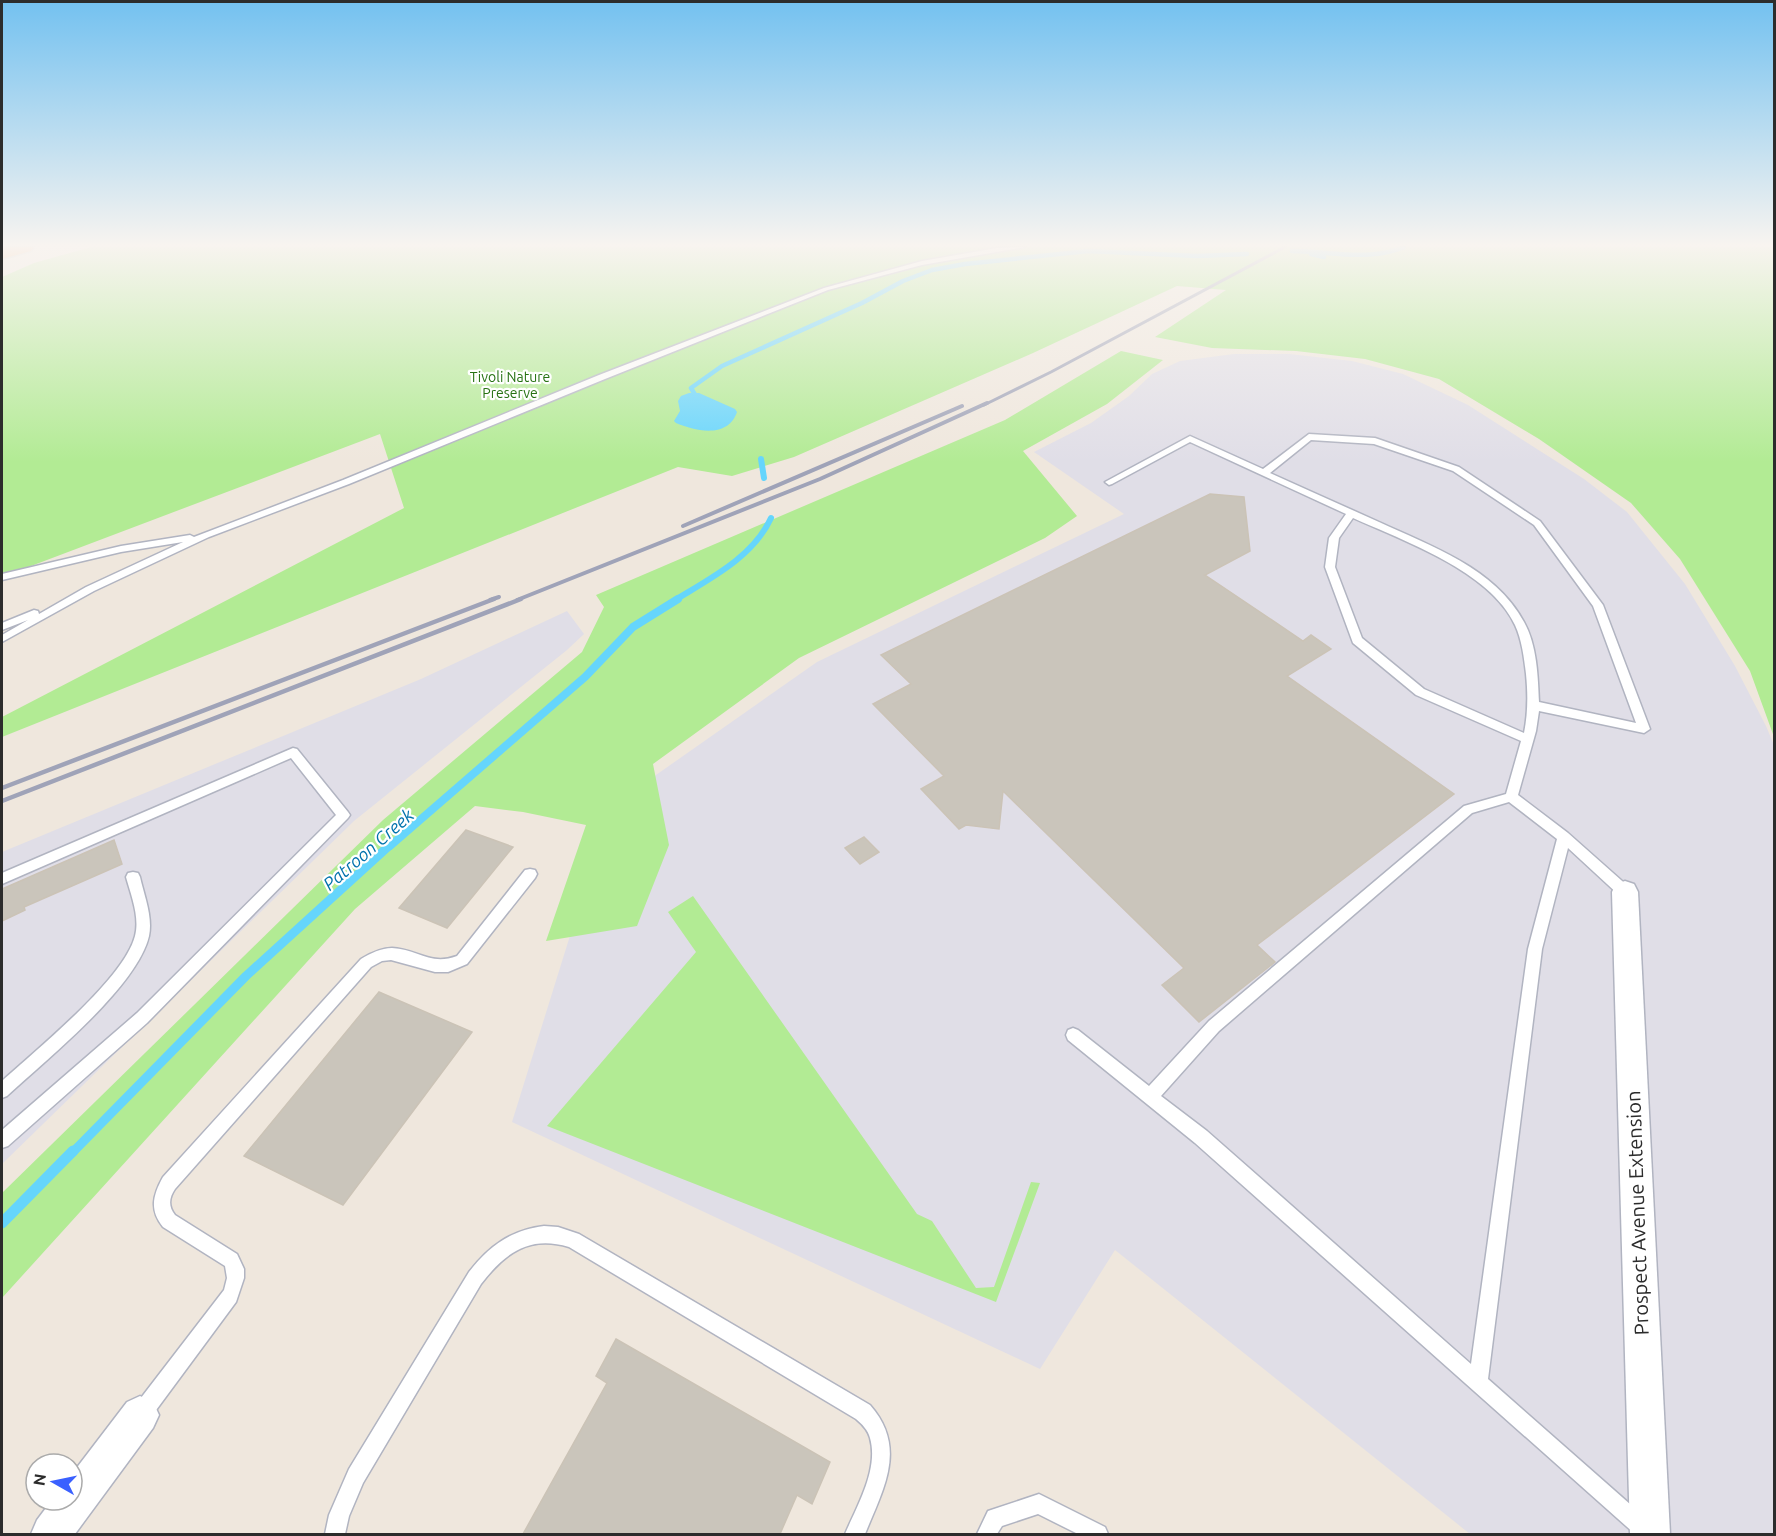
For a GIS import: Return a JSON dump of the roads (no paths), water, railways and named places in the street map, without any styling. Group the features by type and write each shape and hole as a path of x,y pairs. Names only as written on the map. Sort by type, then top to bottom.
{"street":[{"name":"Prospect Avenue Extension","path":"1624,892 1649,1534"},
{"path":"51,1534 140,1415"}],"lane":[{"path":"2,627 206,535 346,482 750,319"},
{"path":"1264,473 1309,437 1375,441 1456,469 1537,523 1598,605 1644,729 1532,705"},
{"path":"1109,482 1190,439 1453,560 1476,575 1499,596 1520,624 1533,678 1532,721 1510,797"},
{"path":"1352,513 1334,538 1330,567 1357,640 1420,692 1527,739"},
{"path":"2,577 121,549 206,535"},
{"path":"2,639 90,589"},
{"path":"2,879 293,752 344,815 142,1018 2,1140"},
{"path":"1510,797 1564,837 1624,892"},
{"path":"1150,1097 1214,1026 1468,809 1510,797"},
{"path":"1478,1383 1535,949 1564,837"},
{"path":"140,1415 230,1296 236,1282 236,1270 231,1260 169,1221 163,1213 162,1196 168,1183 366,963 376,956 392,952 435,967 446,967 462,960 530,874"},
{"path":"2,1091 111,987 135,957 143,928 133,877"},
{"path":"1073,1035 1201,1137 1649,1534"},
{"path":"335,1534 339,1515 356,1476 483,1266 504,1247 516,1240 540,1233 573,1240 863,1412 872,1420 881,1439 881,1462 855,1534"},
{"path":"987,1534 995,1518 1039,1504 1098,1534"}],"water":[{"path":"699,393 735,409 737,412 733,421 710,431 676,423 674,421 680,411 678,401 681,396"}],"waterway":[{"name":"Patroon Creek","path":"697,398 691,388 722,366 827,319"},
{"name":"Patroon Creek","path":"761,459 764,478"},
{"name":"Patroon Creek","path":"675,600 716,575 742,555 763,532 771,518"},
{"name":"Patroon Creek","path":"390,846 585,677 633,627 678,599"},
{"name":"Patroon Creek","path":"72,1153 246,976 391,844"},
{"name":"Patroon Creek","path":"2,1223 73,1151"}],"railway":[{"path":"984,405 1151,319"},
{"path":"517,600 820,479 987,403"},
{"path":"683,526 962,406"},
{"path":"490,600 499,597"},
{"path":"2,788 494,599"},
{"path":"2,801 521,599"}],"park label":[{"name":"Tivoli Nature Preserve","path":"510,386"}]}
